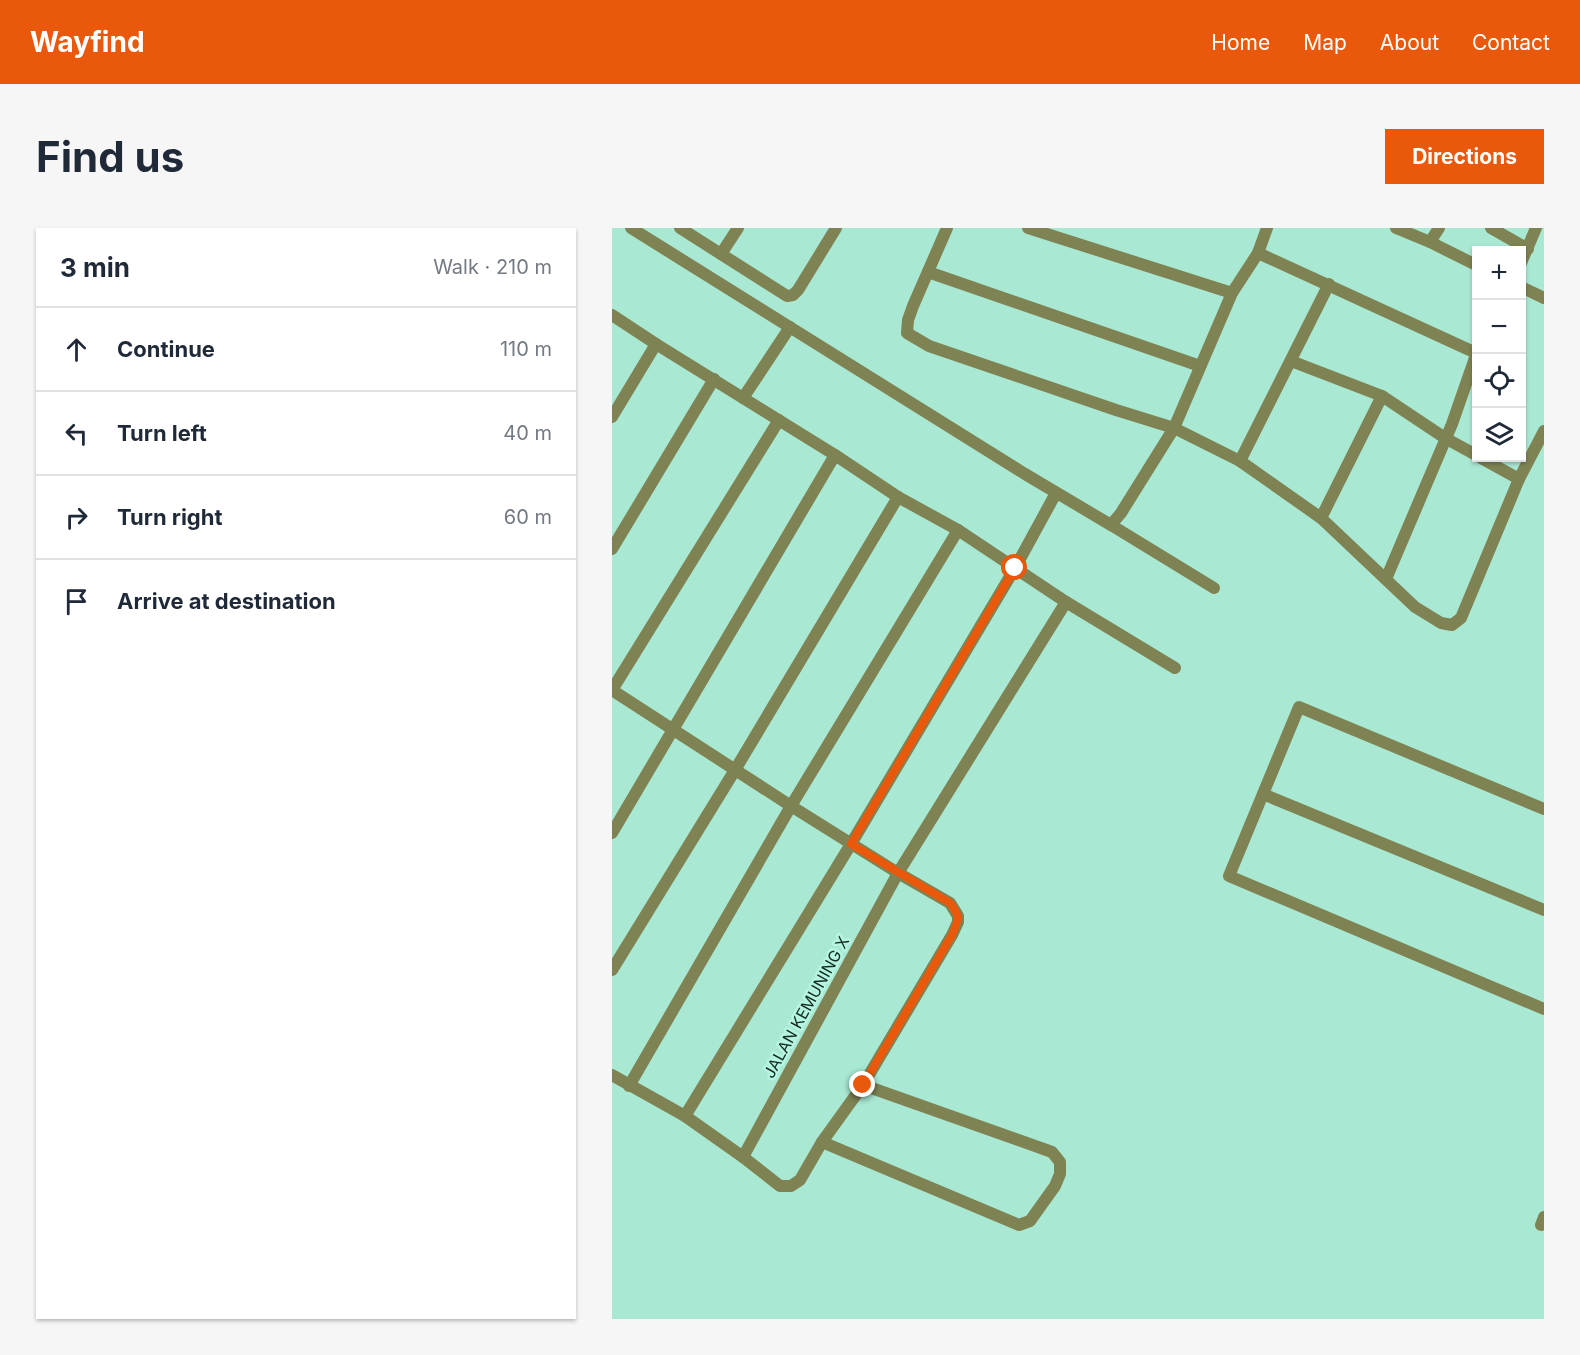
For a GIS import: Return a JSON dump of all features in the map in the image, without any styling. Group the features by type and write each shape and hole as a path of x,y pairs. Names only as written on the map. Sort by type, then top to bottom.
{"street":[{"path":"631,228 1056,493 1214,588"},
{"path":"680,228 787,296 793,296 798,290 836,228"},
{"path":"721,254 738,228"},
{"path":"947,228 908,320 907,333 929,346 1174,428 1240,461 1321,519 1415,606 1441,623 1452,625 1461,618 1519,479 1544,431"},
{"path":"1028,228 1232,293"},
{"path":"1111,525 1121,513 1174,428 1232,293 1258,253 1267,228"},
{"path":"1396,228 1472,263"},
{"path":"1430,242 1439,228"},
{"path":"1491,228 1528,249"},
{"path":"1526,253 1536,228"},
{"path":"1258,253 1472,352"},
{"path":"928,272 1200,366"},
{"path":"1240,461 1329,284"},
{"path":"1526,289 1544,298"},
{"path":"612,315 898,497 958,530 1066,602 1175,668"},
{"path":"743,398 790,327"},
{"path":"612,417 656,344"},
{"path":"1291,361 1382,396 1445,438 1472,453"},
{"path":"1386,579 1452,424 1472,366"},
{"path":"612,549 714,379"},
{"path":"1321,519 1382,396"},
{"path":"612,1075 685,1116 780,1186 791,1186 800,1180 822,1142 863,1085 958,922 958,916 950,903 851,844 612,690 779,420"},
{"path":"612,833 835,455"},
{"path":"1488,462 1519,479"},
{"path":"685,1116 851,844 1015,568 1056,493"},
{"path":"612,970 898,497"},
{"path":"629,1086 791,806 958,530"},
{"name":"JALAN KEMUNING X","path":"742,1157 898,873 1066,602"},
{"path":"1544,808 1299,707 1229,876 1544,1009"},
{"path":"1263,794 1544,910"},
{"path":"822,1142 1019,1225 1030,1221 1060,1174 1060,1162 1052,1152 863,1085"}],"route":[{"path":"863,1085 952,935 958,922 958,916 950,903 851,844 1015,568"}]}
